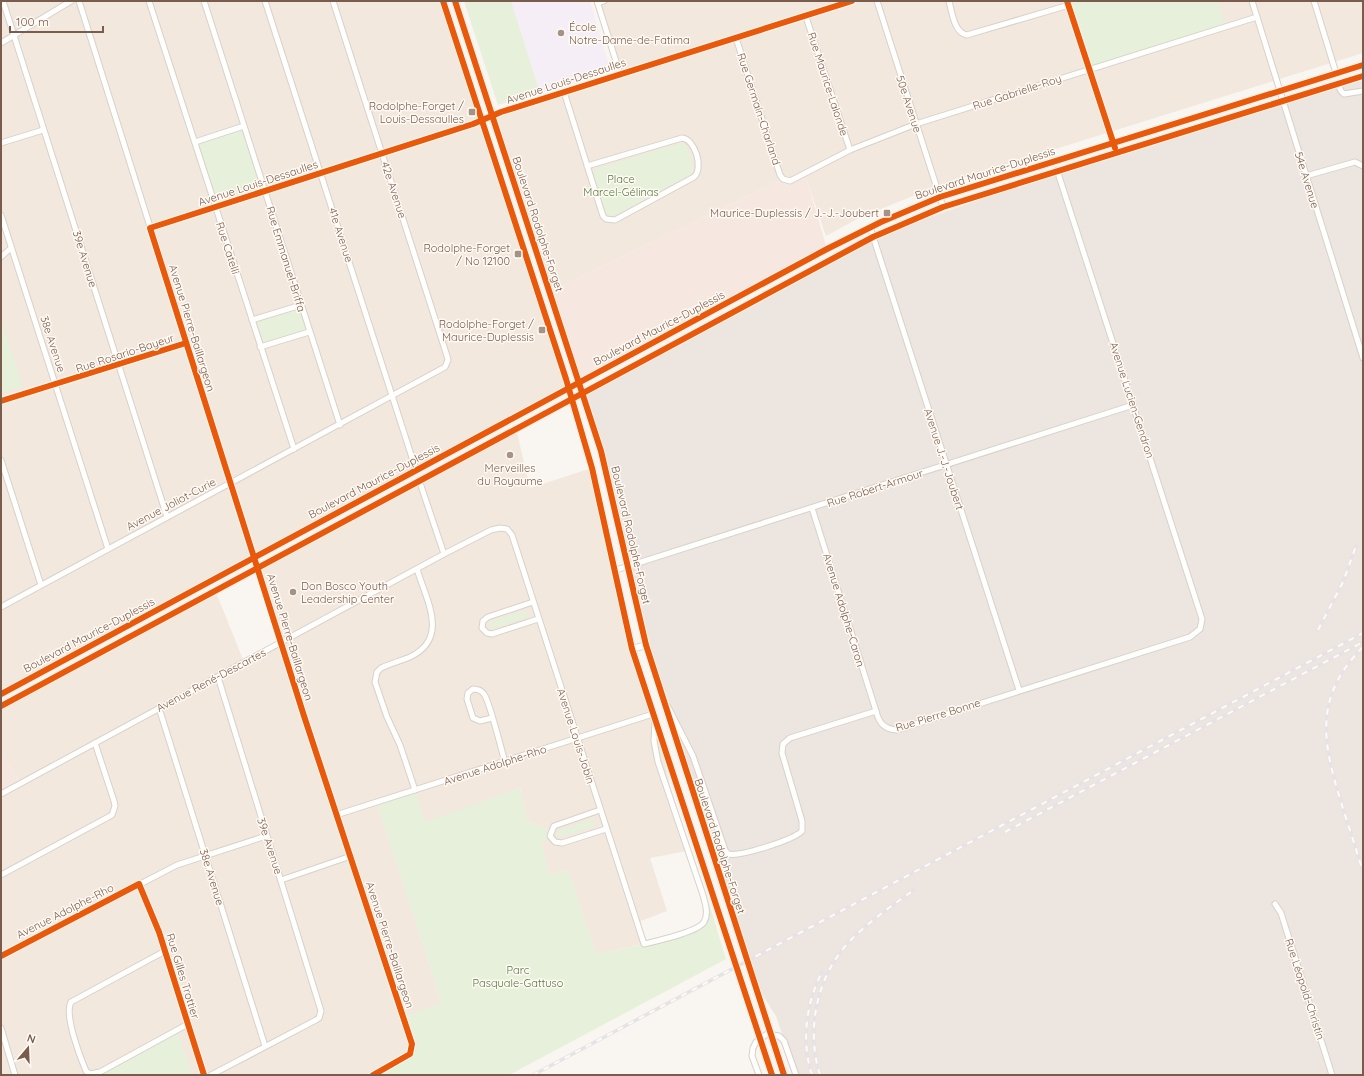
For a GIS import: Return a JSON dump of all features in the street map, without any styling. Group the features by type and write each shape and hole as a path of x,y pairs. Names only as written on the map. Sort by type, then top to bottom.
{"street":[{"name":"39e Avenue","path":"3,1 166,517"},
{"path":"1,43 71,1"},
{"name":"Avenue Pierre-Baillargeon","path":"79,1 336,815 351,856 412,1044 411,1051 407,1057 373,1075"},
{"name":"Rue Catelli","path":"149,1 294,449"},
{"name":"Rue Emmanuel-Briffa","path":"204,1 340,425"},
{"name":"41e Avenue","path":"265,1 416,470"},
{"name":"42e Avenue","path":"333,1 447,356"},
{"name":"Boulevard Rodolphe-Forget","path":"443,1 569,388 592,468 616,570 632,649 772,1075"},
{"name":"Boulevard Rodolphe-Forget","path":"455,1 601,451 646,645 784,1075"},
{"path":"604,1 598,2 620,74"},
{"name":"Avenue Louis-Dessaulles","path":"150,228 382,154 564,92 806,17 852,1"},
{"name":"50e Avenue","path":"877,1 943,207"},
{"path":"949,1 958,29 963,34 967,35 1068,3 1116,152"},
{"name":"54e Avenue","path":"1252,1 1363,358"},
{"path":"1314,1 1336,73"},
{"name":"Rue Maurice-Lalonde","path":"806,17 850,150"},
{"name":"Rue Gabrielle-Roy","path":"783,179 790,181 850,150 916,124 1257,17"},
{"name":"Rue Germain-Charland","path":"736,38 780,175 783,179"},
{"name":"Boulevard Maurice-Duplessis","path":"1,694 579,382 870,227 940,196 1363,65"},
{"name":"Boulevard Maurice-Duplessis","path":"1,706 873,237 943,207 1057,170 1363,76"},
{"path":"1338,84 1344,94 1349,95 1363,91"},
{"path":"564,92 587,166 603,216 610,220 615,220 694,177 698,173 700,167 691,143 686,138 587,166"},
{"path":"195,142 244,126"},
{"path":"1,143 43,130"},
{"path":"1306,176 1355,162 1363,166"},
{"name":"Avenue Lucien-Gendron","path":"1057,170 1202,619 1200,630"},
{"name":"38e Avenue","path":"1,215 108,549"},
{"name":"Avenue J.-J.-Joubert","path":"870,227 1019,690"},
{"path":"1,257 11,248"},
{"path":"252,320 301,305"},
{"path":"260,347 309,332"},
{"name":"Rue Rosario-Bayeur","path":"1,401 118,366 186,343"},
{"name":"Avenue Joliot-Curie","path":"1,607 442,370 447,364 447,356"},
{"name":"Rue Robert-Armour","path":"616,570 1134,405"},
{"path":"1,460 41,585"},
{"path":"419,480 444,554"},
{"name":"Avenue Adolphe-Caron","path":"812,508 876,711"},
{"name":"Avenue René-Descartes","path":"1,794 444,554 491,530 500,528 507,529"},
{"name":"Avenue Louis-Jobin","path":"507,529 512,535 644,944"},
{"path":"415,790 400,745 387,718 375,682 377,672 381,668 417,652 430,639 433,632 433,622 417,569"},
{"path":"533,602 488,617 483,621 482,628 492,634 538,619"},
{"name":"Rue Pierre Bonne","path":"876,711 879,720 886,728 897,730 1019,690 1190,637 1200,630"},
{"path":"632,649 646,645"},
{"name":"39e Avenue","path":"218,677 321,1015 316,1020 265,1046"},
{"path":"492,718 480,721 473,718 467,699 468,693 473,689 480,690 485,694 505,762"},
{"path":"661,695 693,756 722,845 728,854 740,855 793,837 802,831 802,821 781,748 783,744 790,738 876,711"},
{"name":"38e Avenue","path":"159,708 265,1046"},
{"name":"Boulevard Rodolphe-Forget","path":"644,944 697,928 705,921 707,915 703,895 658,762 654,741 654,716"},
{"name":"Avenue Adolphe-Rho","path":"336,815 577,738 654,716"},
{"path":"1,875 112,815 115,806 114,801 95,743"},
{"path":"600,810 554,826 550,836 555,842 562,843 606,829"},
{"name":"Avenue Adolphe-Rho","path":"1,956 177,865 266,836"},
{"path":"281,880 351,856"},
{"name":"Rue Gilles Trottier","path":"139,884 154,919 204,1075"},
{"name":"Rue Léopold-Christin","path":"1275,904 1280,913 1332,1075"},
{"path":"165,952 71,1002 68,1007 69,1018 86,1071 90,1074 100,1072 188,1024"},
{"path":"1,1028 14,1074"},
{"path":"759,1075 752,1056 753,1048 756,1042 767,1034 779,1036 784,1041 796,1075"},
{"path":"211,1075 265,1046"}],"shaded area":[{"path":"1,1 443,1 569,388 1,694"},
{"name":"École Notre-Dame-de-Fatima","path":"511,1 590,1 610,69 540,93"},
{"path":"595,1 1363,1 1363,53 937,186 859,218 826,236 805,175 790,181 783,179 549,292 492,116 620,74"},
{"path":"1363,75 1363,1075 796,1075 776,1016 754,982 720,890 661,695 601,451 582,393 873,237 1116,152"},
{"path":"805,174 827,249 579,382 549,292 783,179 786,181"},
{"path":"516,428 530,488 592,468 632,649 655,719 680,828 687,851 650,858 667,911 636,923 644,944 596,954 568,870 549,875 542,843 549,836 551,831 527,821 520,788 425,823 415,791 377,803 442,1003 418,1047 366,1075 192,1075 177,1032 96,1075 1,1075 1,794 20,783 1,750 1,706 215,590 244,662 281,642 258,567"},
{"path":"1,750 20,783 1,794"}],"green space":[{"path":"464,1 511,1 540,93 498,105"},
{"path":"1068,1 1218,1 1226,27 1089,69"},
{"path":"244,126 265,191 215,208 195,142"},
{"name":"Place Marcel-Gélinas","path":"684,143 690,154 693,163 692,174 614,216 607,216 592,174 595,169"},
{"path":"299,309 306,331 264,344 257,322"},
{"path":"1,318 23,387 1,393"},
{"path":"526,610 528,617 494,628 489,626 491,621"},
{"name":"Parc Pasquale-Gattuso","path":"520,788 527,821 551,831 550,836 542,843 549,875 568,870 596,954 638,946 683,933 705,921 704,904 709,903 726,959 509,1075 366,1075 418,1047 406,1016 442,1003 377,803 415,790 425,822"},
{"path":"593,819 595,826 561,837 557,835 558,830"},
{"path":"177,1031 192,1075 96,1075"}],"railway":[{"path":"1318,630 1343,582 1356,546"},
{"path":"533,1075 1363,633"},
{"path":"1005,832 1363,642"},
{"path":"1363,647 1347,665 1336,683 1329,701 1326,720 1327,739 1334,780 1363,872"},
{"path":"820,1075 814,1041 814,1023 821,989 828,972 837,957 855,936 914,890"},
{"path":"812,1075 807,1049 807,1022 812,996 822,972"}],"cycle path":[{"path":"443,1 566,379 592,468 632,649 772,1075"},
{"path":"455,1 601,451 646,645 784,1075"},
{"path":"373,1075 410,1054 412,1044 304,716 150,228 473,124 501,112 852,1"},
{"path":"1067,1 1115,148"},
{"path":"1,694 827,249 881,222 940,197 1363,65"},
{"path":"1,706 873,237 943,207 1363,76"},
{"path":"1,401 186,343"},
{"path":"1,956 139,884 159,932 204,1075"}],"place":[{"name":"École Notre-Dame-de-Fatima","path":"561,33"},
{"name":"Rodolphe-Forget / Louis-Dessaulles","path":"472,112"},
{"name":"Maurice-Duplessis / J.-J.-Joubert","path":"887,213"},
{"name":"Rodolphe-Forget / No 12100","path":"518,254"},
{"name":"Rodolphe-Forget / Maurice-Duplessis","path":"542,330"},
{"name":"Merveilles du Royaume","path":"510,455"},
{"name":"Don Bosco Youth Leadership Center","path":"293,592"}]}
